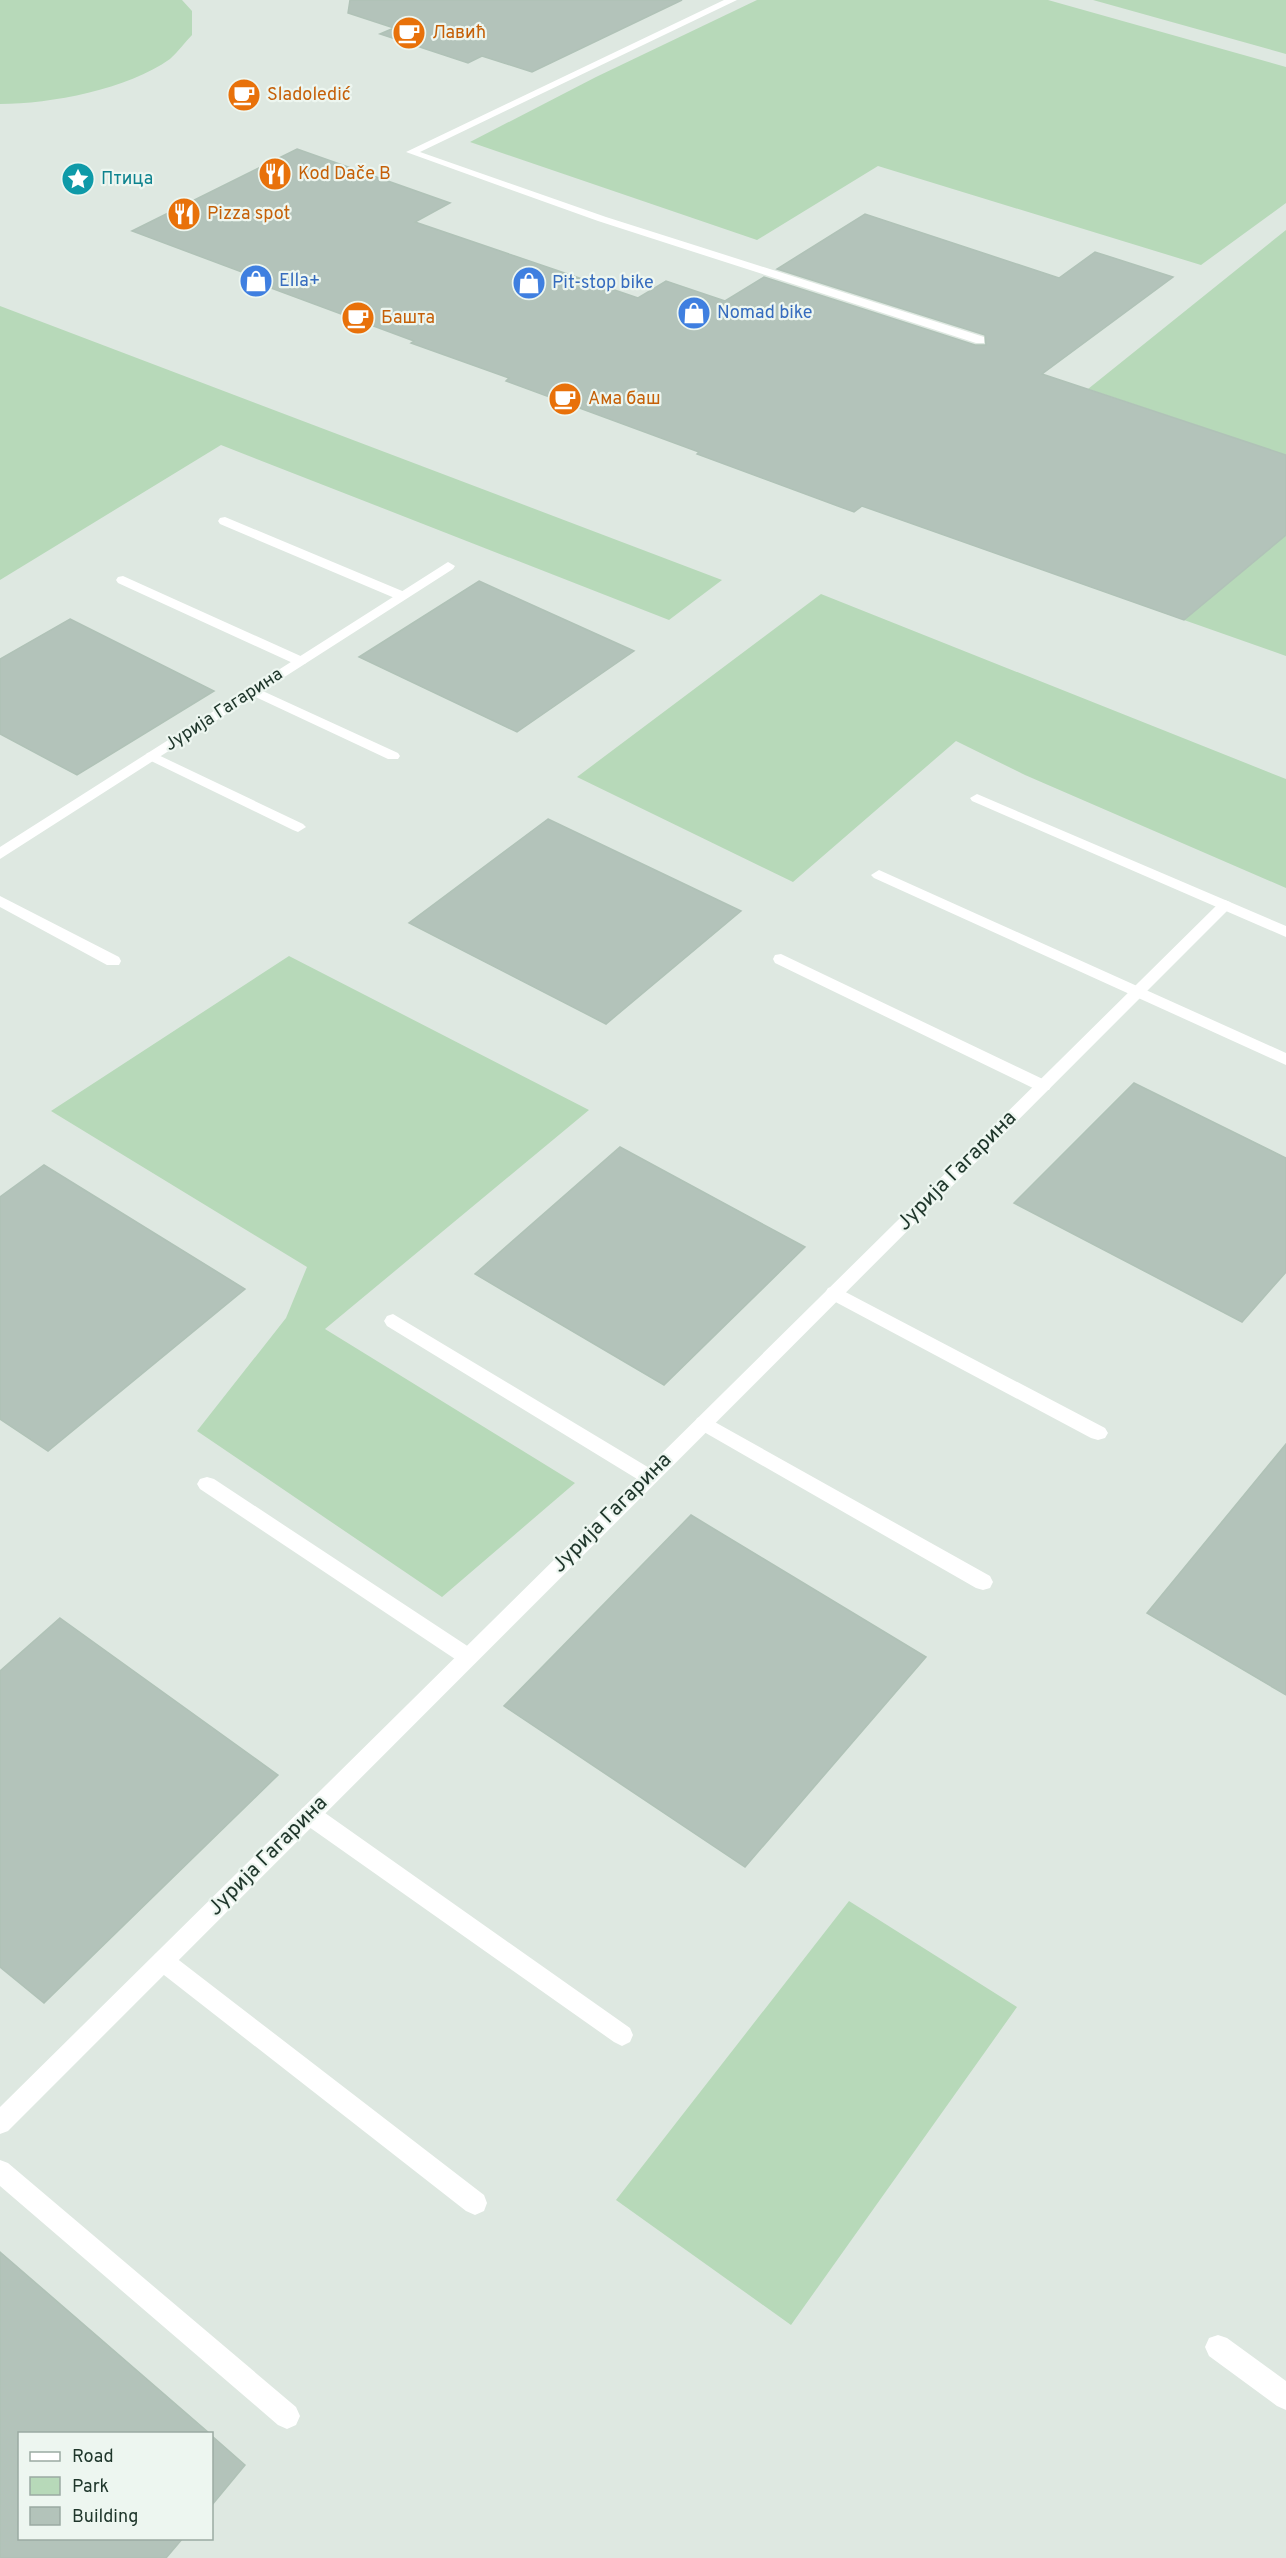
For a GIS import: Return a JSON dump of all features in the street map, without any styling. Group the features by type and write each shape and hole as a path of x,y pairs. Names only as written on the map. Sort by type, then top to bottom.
{"street":[{"path":"732,0 411,152 602,219 981,340"},
{"path":"225,521 402,596"},
{"name":"Јурија Гагарина","path":"0,854 448,566"},
{"path":"123,580 300,661"},
{"path":"254,691 393,756"},
{"path":"152,756 298,827"},
{"path":"977,798 1286,932"},
{"path":"879,875 1286,1060"},
{"path":"0,901 113,962"},
{"name":"Јурија Гагарина","path":"0,2122 1225,905"},
{"path":"781,959 1043,1086"},
{"path":"834,1293 1098,1433"},
{"path":"393,1321 649,1477"},
{"path":"704,1423 984,1582"},
{"path":"207,1484 468,1657"},
{"path":"310,1815 622,2035"},
{"path":"163,1961 474,2203"},
{"path":"0,2171 287,2416"},
{"path":"1218,2347 1286,2397"}],"green space":[{"path":"0,0 182,0 192,11 192,35 170,59 133,79 65,98 0,104"},
{"path":"757,0 1048,0 1286,67 1286,203 1201,265 878,166 757,240 470,142 596,77"},
{"path":"1093,0 1286,0 1286,54"},
{"path":"1286,230 1286,455 1088,389"},
{"path":"0,306 722,580 669,620 221,445 0,580"},
{"path":"1286,535 1286,656 1184,620"},
{"path":"821,594 1286,779 1286,888 1025,775 956,741 793,882 577,777"},
{"path":"289,956 589,1110 325,1329 575,1483 442,1597 197,1431 286,1318 307,1267 51,1111"},
{"path":"849,1901 1017,2007 791,2325 616,2200"}],"building":[{"path":"350,0 682,0 532,72 482,56 468,63 380,34 394,28 348,13"},
{"path":"297,149 450,203 415,222 638,298 666,281 725,301 764,277 975,345 986,345 985,335 777,269 865,214 1059,278 1095,252 1173,277 1042,374 1286,455 1286,535 1184,620 862,506 854,512 697,454 699,452 506,381 509,378 411,343 414,341 244,278 250,275 132,231"},
{"path":"479,581 634,651 517,732 359,657"},
{"path":"70,619 214,691 77,775 0,734 0,659"},
{"path":"548,819 741,911 606,1024 409,923"},
{"path":"1134,1083 1286,1158 1286,1272 1242,1322 1014,1203"},
{"path":"620,1147 805,1247 664,1385 475,1274"},
{"path":"44,1165 245,1289 48,1451 0,1419 0,1197"},
{"path":"1286,1444 1286,1695 1147,1613"},
{"path":"691,1515 926,1657 745,1867 504,1706"},
{"path":"60,1618 278,1775 44,2003 0,1967 0,1671"},
{"path":"0,2252 208,2432 18,2432 18,2540 181,2540 166,2558 0,2558"},
{"path":"213,2437 245,2465 213,2504"}],"place":[{"name":"Лавић","path":"409,33"},
{"name":"Sladoledić","path":"244,95"},
{"name":"Kod Dače B","path":"275,174"},
{"name":"Птица","path":"78,179"},
{"name":"Pizza spot","path":"184,214"},
{"name":"Ella+","path":"256,281"},
{"name":"Pit-stop bike","path":"529,283"},
{"name":"Nomad bike","path":"694,313"},
{"name":"Башта","path":"358,318"},
{"name":"Ама баш","path":"565,399"}]}
